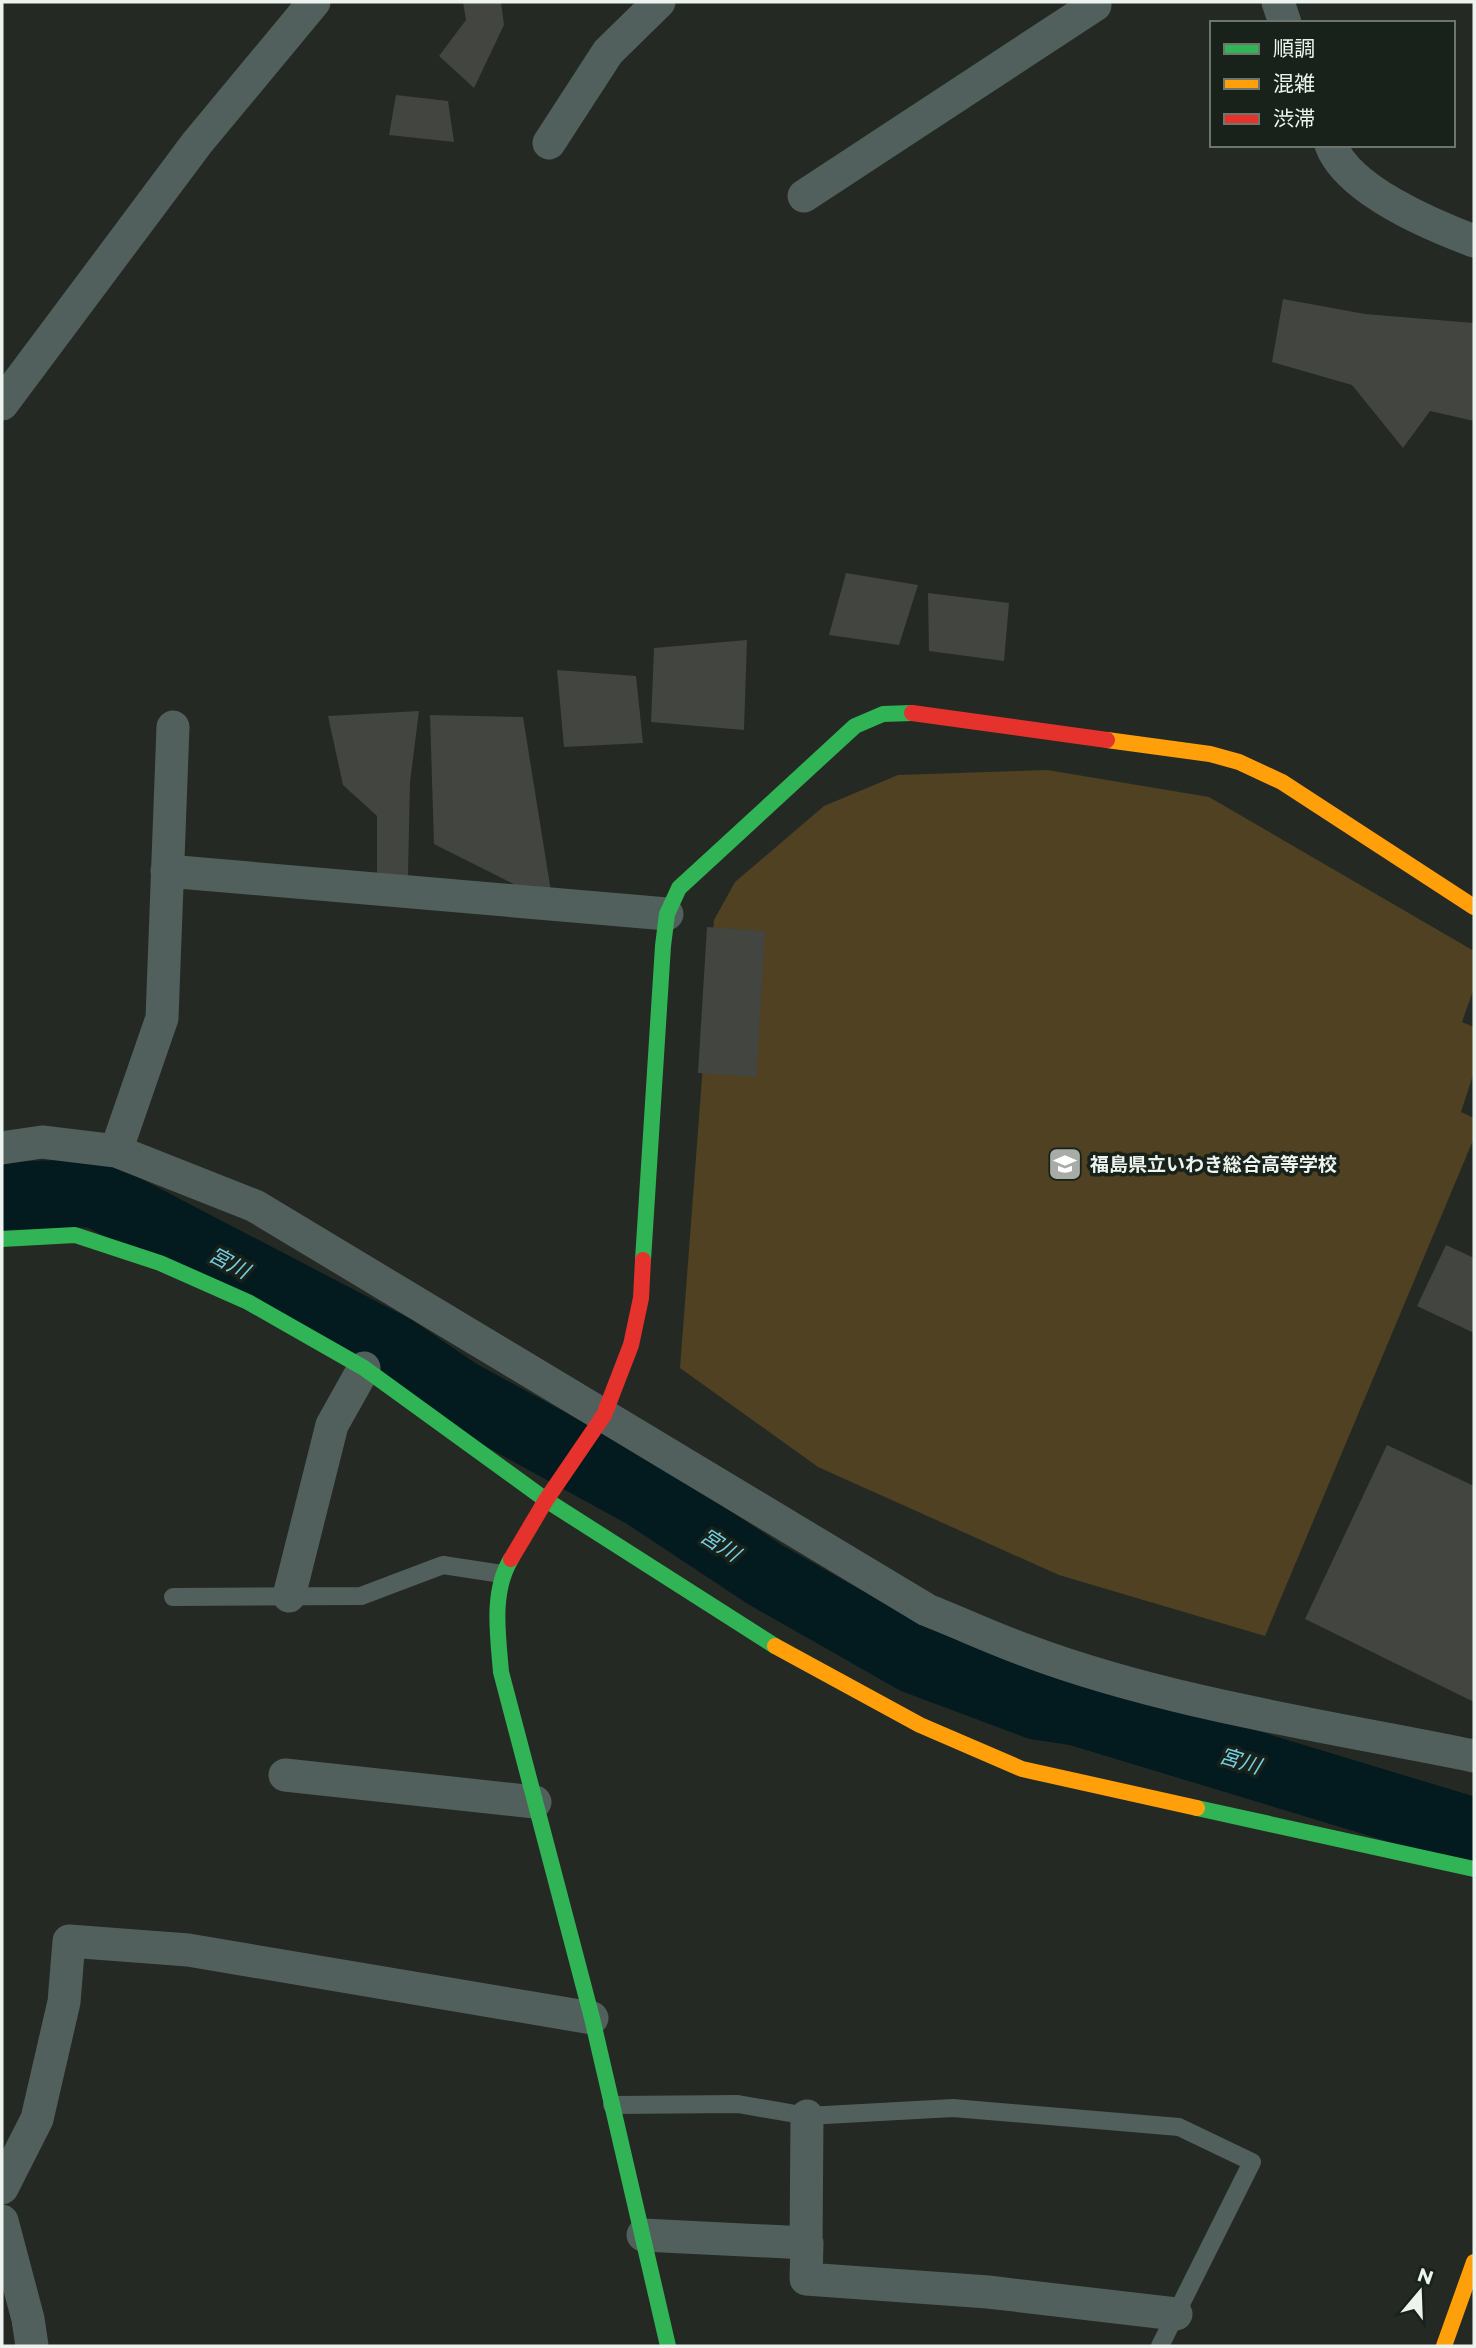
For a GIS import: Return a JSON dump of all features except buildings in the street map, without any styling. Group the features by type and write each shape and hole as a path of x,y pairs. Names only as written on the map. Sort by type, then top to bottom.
{"street":[{"path":"2,404 197,143 314,2"},
{"path":"549,143 608,52 659,2"},
{"path":"804,196 1095,5 1094,2"},
{"path":"1278,2 1284,21"},
{"path":"1332,147 1336,158 1369,189 1445,230 1474,241"},
{"path":"668,2346 592,2018 500,1672 497,1619 502,1574 550,1494 597,1424 631,1345 641,1298 667,914 679,888 855,726 883,714 915,713 1210,754 1239,762 1282,782 1474,907"},
{"path":"116,1151 162,1018 173,727"},
{"path":"167,871 667,914"},
{"path":"2,1148 42,1142 116,1151 255,1206 597,1424 927,1610 1026,1651 1105,1675 1227,1706 1474,1756"},
{"path":"2,1240 33,1235 75,1235 160,1263 248,1302 364,1368 786,1653 920,1725 1022,1769 1069,1782 1474,1869"},
{"path":"289,1596 332,1425 364,1368"},
{"path":"285,1775 535,1802"},
{"path":"2,2188 37,2119 64,2002 69,1941 188,1950 592,2018"},
{"path":"807,2116 806,2279 988,2292 1175,2314"},
{"path":"2,2221 28,2319 32,2346"},
{"path":"643,2235 807,2243 806,2249"},
{"path":"1444,2346 1474,2262"}],"lane":[{"path":"173,1597 361,1596 443,1565 502,1574"},
{"path":"612,2105 738,2104 807,2116 953,2108 1179,2127 1252,2162 1160,2346"}],"shaded area":[{"name":"福島県立いわき総合高等学校","path":"1047,770 1209,797 1474,951 1474,988 1462,1022 1474,1027 1474,1072 1461,1112 1474,1118 1474,1138 1265,1636 1059,1575 818,1467 680,1368 714,920 735,882 824,806 898,775"}],"waterway":[{"name":"宮川","path":"2,1196 95,1193 396,1350 459,1393 645,1495 764,1574 915,1660 1038,1706 1078,1712 1474,1832"}],"traffic: fast":[{"path":"643,1260 663,946 667,914 679,888 855,726 883,714 912,713"},
{"path":"2,1239 75,1235 160,1263 248,1302 364,1368 546,1500 775,1646"},
{"path":"511,1559 498,1599 501,1672 592,2018 668,2346"},
{"path":"1197,1808 1474,1869"}],"traffic: slow":[{"path":"1107,740 1210,754 1239,762 1282,782 1474,907"},
{"path":"775,1646 920,1725 1022,1769 1197,1808"},
{"path":"1444,2346 1474,2262"}],"traffic: jam":[{"path":"912,713 1107,740"},
{"path":"511,1559 546,1500 604,1415 631,1345 641,1298 643,1260"}],"place":[{"name":"福島県立いわき総合高等学校","path":"1065,1164"}]}
